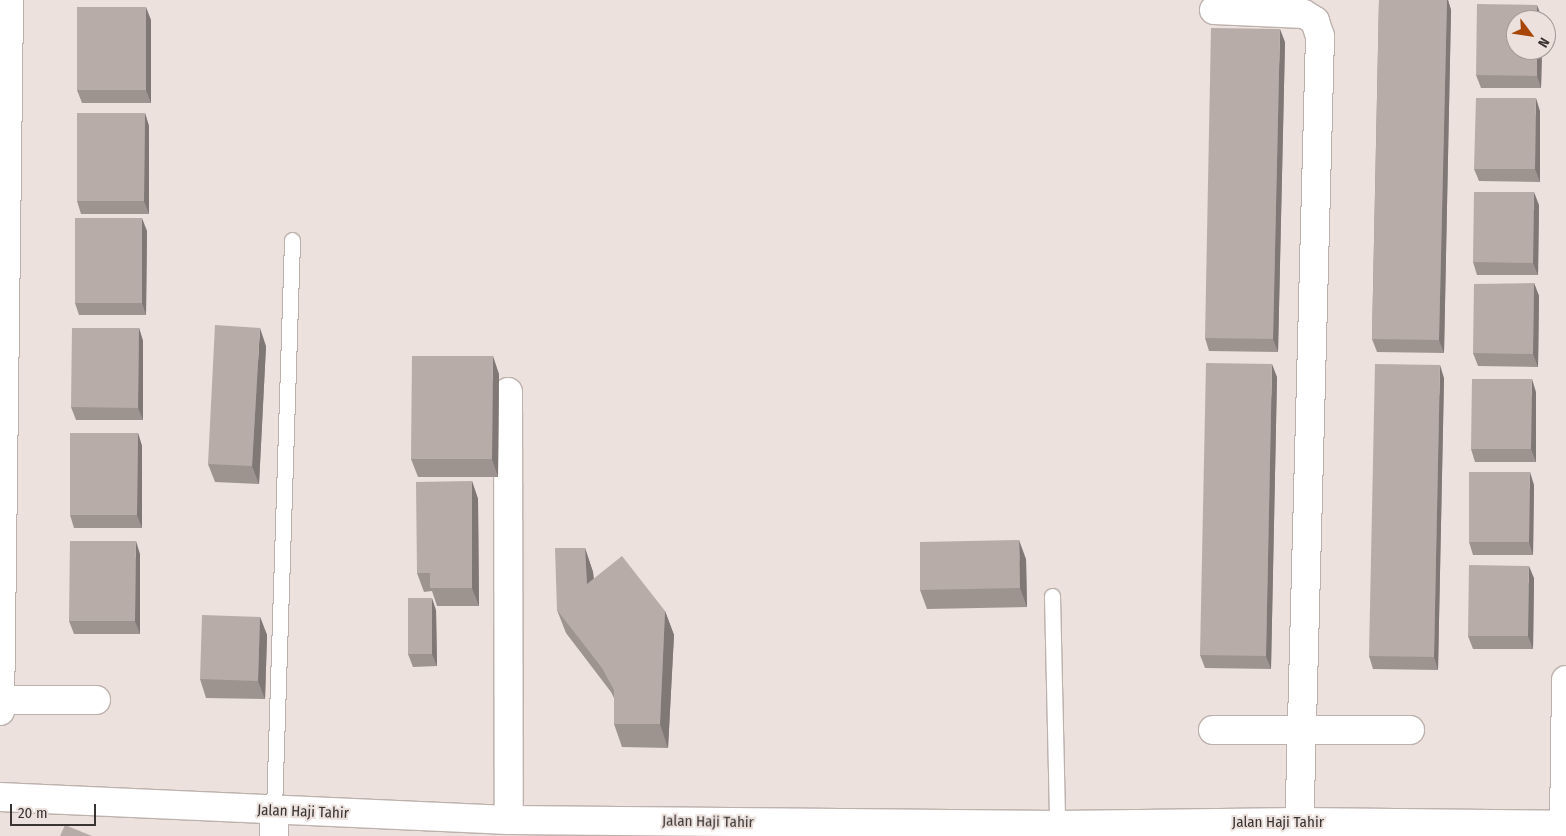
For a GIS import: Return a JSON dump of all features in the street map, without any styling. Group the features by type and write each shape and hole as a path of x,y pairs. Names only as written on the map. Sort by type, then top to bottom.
{"street":[{"path":"0,711 9,0"},
{"path":"1214,10 1304,14 1315,21 1320,36 1299,829"},
{"path":"508,392 523,825"},
{"path":"1565,825 1566,680"},
{"path":"0,700 96,700"},
{"path":"1213,730 1410,730"},
{"name":"Jalan Haji Tahir","path":"0,797 274,823 799,830 1299,829 1565,825"}],"lane":[{"path":"274,823 292,240"},
{"path":"1052,596 1057,830"}],"building":[{"path":"1379,0 1447,0 1439,340 1372,339"},
{"path":"1477,4 1537,5 1537,10 1506,10 1506,60 1537,60 1537,76 1476,75"},
{"path":"77,7 146,7 146,90 77,90"},
{"path":"1211,28 1280,29 1273,339 1205,338"},
{"path":"1476,98 1536,98 1535,169 1474,169"},
{"path":"77,113 145,113 144,201 77,201"},
{"path":"1474,192 1534,192 1533,263 1473,262"},
{"path":"75,218 142,218 142,303 75,303"},
{"path":"1534,283 1533,354 1473,353 1474,284"},
{"path":"215,325 260,328 252,466 208,464"},
{"path":"72,328 139,328 138,408 71,407"},
{"path":"412,356 493,356 492,459 411,459"},
{"path":"1206,363 1272,364 1266,656 1200,655"},
{"path":"1375,364 1440,365 1434,657 1369,656"},
{"path":"1472,379 1532,379 1531,449 1471,449"},
{"path":"70,433 138,433 137,515 70,515"},
{"path":"1469,472 1530,472 1529,542 1469,542"},
{"path":"472,481 472,588 430,588 430,573 417,573 416,482"},
{"path":"1019,540 1020,588 920,590 920,542"},
{"path":"70,541 136,541 135,621 69,621"},
{"path":"555,548 585,548 587,584 622,556 665,611 660,724 614,724 614,690 602,668 557,610"},
{"path":"1469,565 1529,566 1528,636 1468,636"},
{"path":"408,598 432,598 432,654 408,654"},
{"path":"202,615 260,617 258,681 200,679"},
{"path":"65,825 92,836 60,836"}]}
